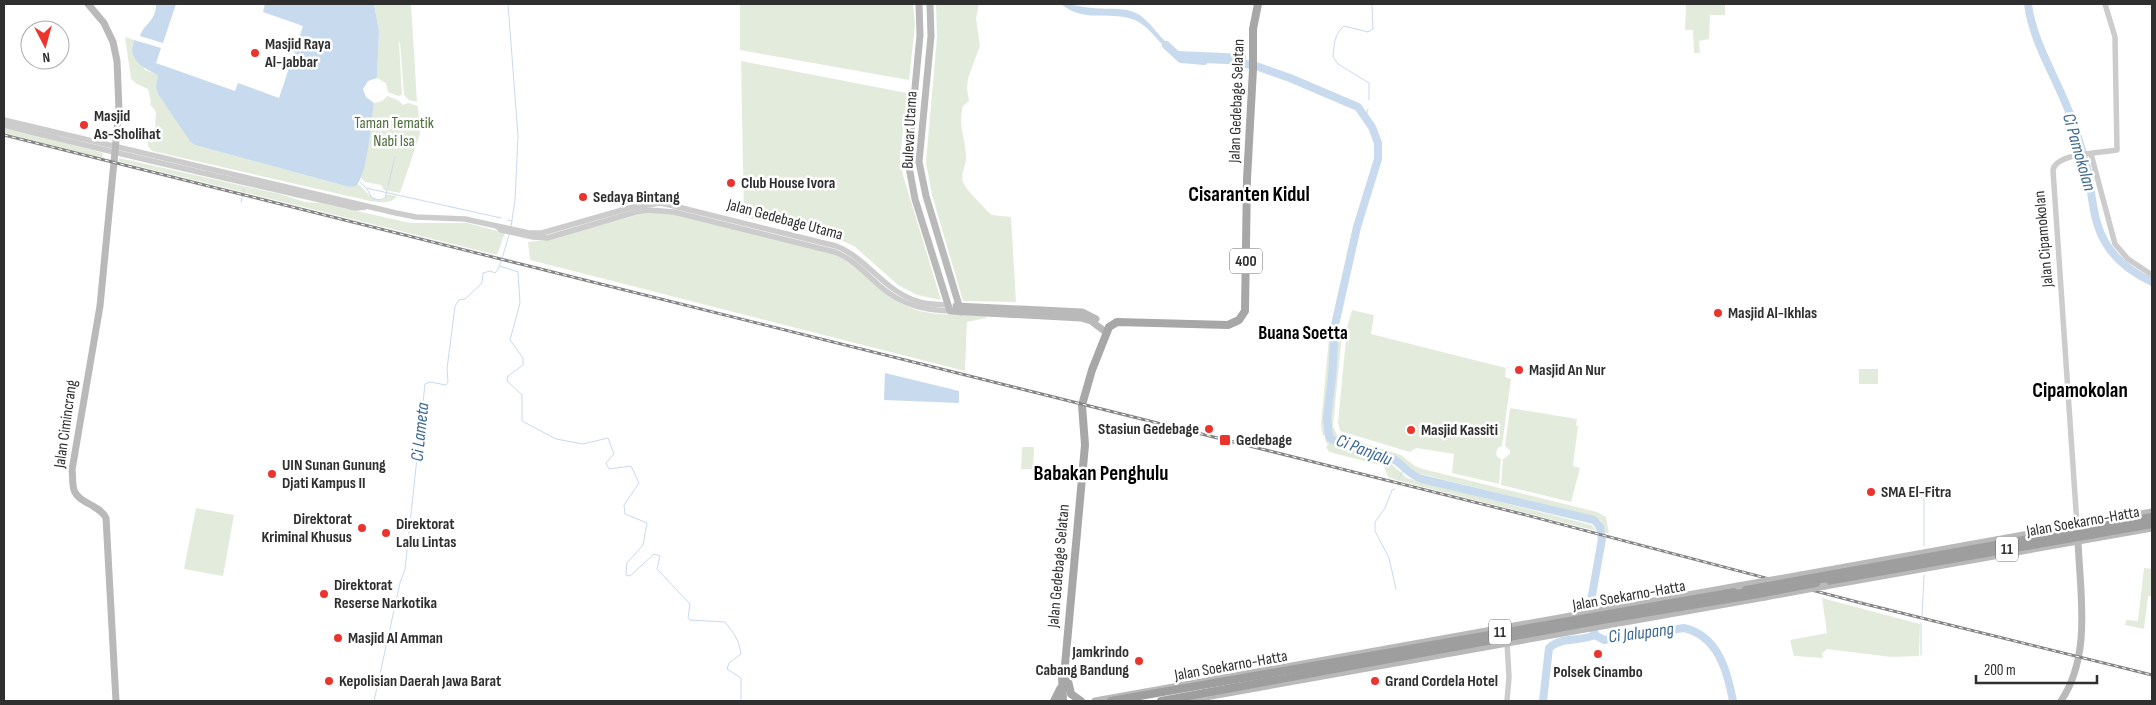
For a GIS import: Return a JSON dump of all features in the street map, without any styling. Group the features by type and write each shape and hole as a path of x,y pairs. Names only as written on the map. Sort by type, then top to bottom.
{"highway":[{"name":"Jalan Soekarno-Hatta","path":"1362,661 1418,647 1584,620 1762,595 1814,580 2014,541 2152,517"},
{"name":"Jalan Soekarno-Hatta","path":"1599,618 1746,590 1862,574 2152,524"},
{"path":"2014,541 2030,534"},
{"path":"1862,574 1875,577"},
{"name":"Jalan Soekarno-Hatta","path":"1161,701 1344,664 1459,647 1584,620"},
{"path":"1418,647 1427,642"},
{"path":"1459,647 1470,649"},
{"name":"Jalan Soekarno-Hatta","path":"1111,701 1269,678"}],"main road":[{"name":"Jalan Cimincrang","path":"88,4 106,27 116,52 119,110 100,306 72,470 74,491 78,496 104,513 106,518 116,701"},
{"name":"Bulevar Utama","path":"918,4 920,35 908,162 915,199 949,308"},
{"name":"Bulevar Utama","path":"930,4 931,36 919,162 926,196 960,309"},
{"name":"Jalan Gedebage Selatan","path":"1063,701 1085,445 1081,407 1092,370 1108,330 1117,322 1228,325 1237,322 1244,314 1246,307 1247,179 1253,67 1253,29 1258,4"},
{"path":"915,199 926,196"},
{"name":"Jalan Gedebage Utama","path":"949,308 1045,313 1082,312 1108,330"},
{"name":"Jalan Soekarno-Hatta","path":"1599,618 1738,586 2152,512"},
{"name":"Jalan Soekarno-Hatta","path":"1762,595 1825,586 2152,528"},
{"path":"2062,701 2071,685 2079,657 2082,619 2078,541"},
{"name":"Jalan Soekarno-Hatta","path":"1362,661 1427,642 1584,620"},
{"name":"Jalan Soekarno-Hatta","path":"1362,661 1470,649 1507,642 1584,620"},
{"path":"1095,701 1269,678 1362,661"},
{"path":"1183,701 1269,678 1362,661"},
{"path":"1054,701 1060,691 1065,671"},
{"path":"1065,671 1071,694 1081,701"},
{"name":"Jalan Gedebage Selatan","path":"1065,671 1068,701"}],"street":[{"name":"Jalan Cipamokolan","path":"2077,525 2053,170 2058,161 2076,156 2117,150 2115,37 2105,4"},
{"path":"4,120 115,150"},
{"path":"4,125 115,150"},
{"name":"Jalan Gedebage Utama","path":"115,150 357,203 367,207 416,216 465,219 528,234 541,235 648,210 663,210 701,216 835,249 901,300 929,310 949,308"},
{"path":"2089,154 2115,244 2128,259 2152,275"},
{"path":"1507,642 1509,677 1507,701"}],"green space":[{"path":"374,4 411,4 417,102 409,100 404,95 400,42 402,95 398,96 388,92 386,83 377,78 379,31"},
{"path":"740,4 913,4 915,25 909,80 740,50"},
{"path":"936,4 979,4 976,18 980,46 968,78 969,101 963,106 962,113 961,126 966,159 962,179 968,190 988,212 992,215 1011,217 1016,302 963,301 932,195 926,162 937,37"},
{"path":"1686,4 1725,4 1725,15 1710,15 1709,39 1699,41 1700,53 1694,53 1693,30 1685,30"},
{"path":"125,37 134,40 132,46 145,70 159,75 156,86 162,100 195,145 349,187 358,184 370,196 376,199 385,199 386,194 397,196 388,202 370,201 152,151 148,146 148,139 151,143 154,141 156,112 150,104 148,89 131,79"},
{"path":"741,61 907,93 900,159 903,175 941,300 917,295 898,285 854,246 838,239 744,217"},
{"name":"Taman Tematik Nabi Isa","path":"387,96 398,100 403,105 408,103 418,106 420,134 400,193 384,190 381,185 365,182 361,178 374,103 382,101"},
{"path":"4,127 103,153 102,158 4,133"},
{"path":"119,158 280,194 305,202 321,203 410,223 467,223 505,233 497,255 118,161"},
{"path":"648,212 674,214 834,253 899,302 919,311 941,314 986,315 986,318 967,322 965,371 530,260 528,242 547,240"},
{"path":"1352,310 1374,315 1371,334 1506,368 1505,377 1511,379 1502,446 1498,448 1496,453 1501,459 1499,484 1452,473 1454,454 1416,448 1410,452 1340,431 1338,422 1347,328"},
{"path":"1333,333 1324,426 1326,434 1323,436 1321,424 1329,338 1330,334"},
{"path":"1337,334 1342,334 1333,426 1337,435 1401,455 1415,466 1423,469 1597,512 1606,517 1609,534 1603,532 1601,521 1595,517 1417,473 1393,455 1335,439 1329,430 1328,421"},
{"path":"1859,369 1878,369 1878,384 1859,384"},
{"path":"1510,408 1577,419 1576,426 1578,426 1573,466 1580,468 1571,502 1501,485 1503,459 1510,454 1510,450 1505,446"},
{"path":"1328,439 1337,447 1387,460 1407,478 1591,525 1597,531 1396,480 1388,477 1384,466 1329,452 1325,440"},
{"path":"1022,447 1034,447 1033,469 1021,469"},
{"path":"196,508 234,515 223,576 184,569"},
{"path":"2144,568 2152,569 2152,596 2148,596 2144,629 2125,625 2126,620 2138,621"},
{"path":"1822,598 1920,624 1919,656 1891,657 1827,649 1822,653 1823,658 1794,656 1790,640 1827,633"}],"water":[{"path":"156,4 176,4 163,43 140,36 154,15"},
{"path":"265,4 374,4 379,31 377,78 368,81 363,89 366,97 374,103 366,159 356,186 349,187 195,145 190,141 158,94 156,86 158,75 142,66 133,53 134,40 161,48 156,63 235,91 238,83 279,98 303,26 263,12"},
{"path":"1061,4 1130,11 1141,16 1177,51 1246,54 1246,65 1205,63 1184,58 1167,49 1137,21 1123,17 1078,13"},
{"path":"885,373 959,391 959,403 884,400"}],"waterway":[{"name":"Ci Lameta","path":"508,4 518,136 515,200 511,227"},
{"name":"Ci Panjalu","path":"1369,100 1369,83 1338,64 1333,57 1336,36 1344,26 1368,32 1373,29 1372,4"},
{"name":"Ci Pamokolan","path":"2028,4 2035,35 2068,110 2082,149 2100,232 2108,247 2119,259 2131,270 2152,282"},
{"path":"1166,45 1181,59 1204,61"},
{"name":"Ci Panjalu","path":"1236,62 1256,66 1290,78 1358,107 1372,127 1378,143 1378,159 1357,227 1335,325 1327,418 1329,437 1352,448 1377,453 1393,459 1413,475 1422,479 1594,520 1600,527 1602,539 1589,612 1595,635"},
{"name":"Ci Panjalu","path":"1366,116 1368,109"},
{"path":"388,186 395,157"},
{"path":"360,182 366,188 501,218"},
{"path":"241,202 244,189"},
{"path":"367,189 372,198 379,200 385,198 387,190"},
{"name":"Ci Lameta","path":"508,220 512,221"},
{"name":"Ci Lameta","path":"374,701 400,583 405,569 425,384 430,382 446,385 448,382 447,369 455,306 459,300 465,299 482,283 483,273 490,271 495,273 510,233"},
{"path":"500,266 518,272 520,303 510,340 523,358 523,365 508,376 507,381 522,395 522,421 556,439 583,444 608,438 614,454 606,463 609,469 631,466 639,483 624,505 625,514 647,523 643,545 627,563 626,575 630,576 654,554 660,556 657,569 690,604 688,618 690,620 725,622 736,637 740,649 741,654 729,663 727,669 741,678 741,701"},
{"path":"1399,478 1404,469"},
{"path":"1395,489 1392,490 1385,508 1375,522 1375,531 1389,558 1396,589"},
{"path":"1924,494 1924,546"},
{"path":"1922,616 1924,575"},
{"path":"1921,623 1921,655"},
{"name":"Ci Jalupang","path":"1595,635 1604,640 1684,628 1696,632 1713,646 1719,656 1728,678 1733,701"},
{"name":"Ci Panjalu","path":"1543,701 1549,648 1565,640 1595,635"}],"railway":[{"path":"4,135 1522,514 1861,603 2152,675"}],"place":[{"name":"Masjid Raya Al-Jabbar","path":"255,53"},
{"name":"Masjid As-Sholihat","path":"84,125"},
{"name":"Club House Ivora","path":"731,183"},
{"name":"Sedaya Bintang","path":"583,197"},
{"name":"Masjid Al-Ikhlas","path":"1718,313"},
{"name":"Masjid An Nur","path":"1519,370"},
{"name":"Stasiun Gedebage","path":"1209,429"},
{"name":"Masjid Kassiti","path":"1411,430"},
{"name":"Gedebage","path":"1225,440"},
{"name":"UIN Sunan Gunung Djati Kampus II","path":"272,474"},
{"name":"SMA El-Fitra","path":"1871,492"},
{"name":"Direktorat Kriminal Khusus","path":"362,528"},
{"name":"Direktorat Lalu Lintas","path":"386,533"},
{"name":"Direktorat Reserse Narkotika","path":"324,594"},
{"name":"Masjid Al Amman","path":"338,638"},
{"name":"Polsek Cinambo","path":"1598,654"},
{"name":"Jamkrindo Cabang Bandung","path":"1139,661"},
{"name":"Kepolisian Daerah Jawa Barat","path":"329,681"},
{"name":"Grand Cordela Hotel","path":"1375,681"}],"district":[{"name":"Cisaranten Kidul","path":"1249,194"},
{"name":"Buana Soetta","path":"1303,333"},
{"name":"Cipamokolan","path":"2080,390"},
{"name":"Babakan Penghulu","path":"1101,473"}]}
